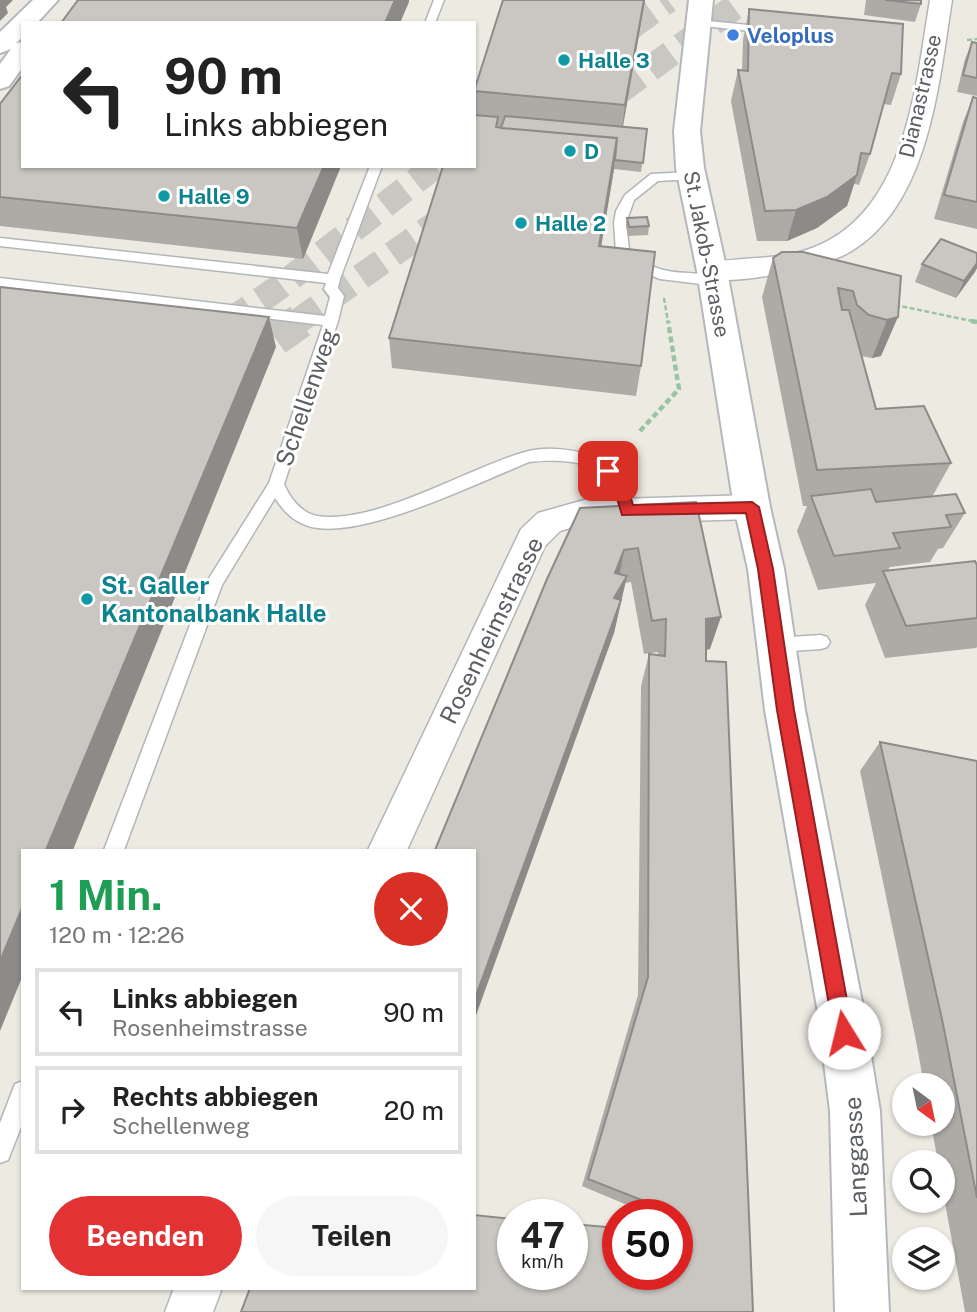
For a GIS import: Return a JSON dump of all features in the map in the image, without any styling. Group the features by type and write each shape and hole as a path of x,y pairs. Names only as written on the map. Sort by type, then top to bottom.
{"main road":[{"path":"25,21 46,0"},
{"path":"43,21 56,0"},
{"name":"St. Jakob-Strasse","path":"700,12 687,131 691,176 713,276 752,507"},
{"path":"0,46 21,25"},
{"path":"0,81 21,52"},
{"name":"Langgasse","path":"752,507 766,569 775,645 840,1007 855,1111 862,1312"}],"street":[{"name":"Dianastrasse","path":"713,276 797,262 826,253 857,237 878,217 913,144 941,0"},
{"name":"Rosenheimstrasse","path":"387,849 532,537 549,522 584,512 752,507"},
{"path":"189,1312 197,1290"}],"lane":[{"path":"431,21 439,0"},
{"path":"700,12 776,30"},
{"name":"Schellenweg","path":"375,168 334,279 331,289 337,296 331,321 276,484 284,503 300,516 319,522 354,521 527,457 545,454 572,457 608,471 619,480 627,511"},
{"path":"691,176 655,177 629,198 622,211 622,251 644,269 662,276 713,276"},
{"path":"0,242 334,279"},
{"path":"0,282 331,321"},
{"path":"114,849 214,583 276,484"},
{"path":"775,645 821,642"},
{"path":"0,1152 21,1097"}],"path":[{"path":"640,432 679,389 667,325 662,276"},
{"path":"887,303 977,322"}],"building":[{"path":"78,0 395,0 386,21 62,21"},
{"name":"Halle 3","path":"503,0 644,0 625,105 476,91"},
{"path":"885,0 921,0 921,4"},
{"path":"749,9 903,24 901,74 892,73 870,154 861,153 857,175 827,197 796,210 765,211 738,70 748,71"},
{"path":"972,42 977,43 977,78 963,75"},
{"path":"21,77 21,168 323,168 297,228 0,197 0,104"},
{"path":"973,97 977,98 977,202 944,195"},
{"name":"Halle 2","path":"476,115 498,117 496,127 617,138 599,246 655,252 641,366 389,338 442,168 476,168"},
{"path":"505,116 647,129 643,163 615,160 617,138 501,128"},
{"path":"647,217 649,226 629,227 627,218"},
{"path":"941,239 977,253 977,263 964,281 922,264"},
{"path":"782,252 803,252 901,276 898,317 887,320 869,315 857,305 853,291 838,288 842,310 849,310 876,409 924,406 951,463 817,470 773,258"},
{"name":"St. Galler Kantonalbank Halle","path":"0,287 269,317 46,849 21,849 21,911 0,961"},
{"path":"871,489 876,502 956,494 965,513 946,515 951,527 893,533 900,548 834,556 811,496"},
{"path":"696,502 721,617 706,619 706,661 726,662 753,1312 241,1312 249,1290 476,1290 476,1215 497,1217 497,1290 588,1290 588,1225 602,1227 602,1290 693,1290 693,1199 639,1199 588,1179 648,977 649,654 665,656 666,619 652,621 638,548 624,550 615,573 627,576 614,598 621,600 476,996 476,849 435,849 547,579 580,508"},
{"path":"975,561 977,618 906,626 883,571"},
{"path":"880,742 977,761 977,1198 956,1091 956,1073 953,1073"}],"tunnel":[{"path":"599,50 668,0"},
{"path":"587,115 744,0"},
{"path":"228,322 278,288 432,168"},
{"path":"297,322 465,203"},
{"path":"207,337 231,321"},
{"path":"232,369 300,321"}],"place":[{"name":"Veloplus","path":"733,35"},
{"name":"Halle 3","path":"564,60"},
{"name":"D","path":"570,151"},
{"name":"Halle 9","path":"164,196"},
{"name":"Halle 2","path":"521,223"},
{"name":"St. Galler Kantonalbank Halle","path":"87,599"}],"route":[{"path":"608,471 619,480 627,511 752,507 766,569 785,710 844,1033"}]}
